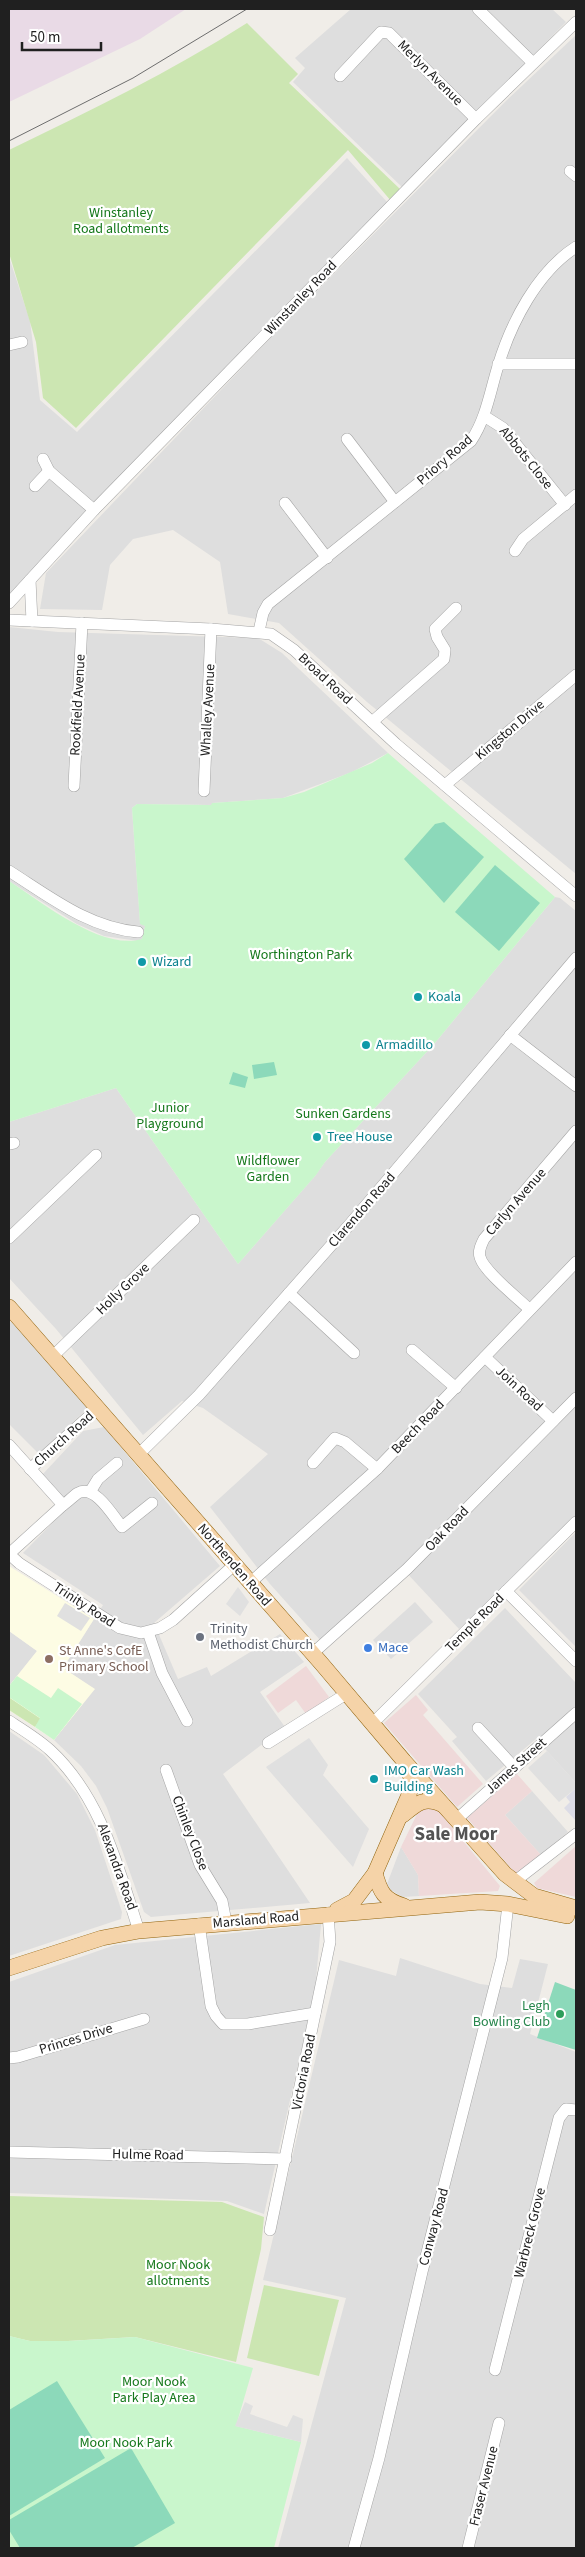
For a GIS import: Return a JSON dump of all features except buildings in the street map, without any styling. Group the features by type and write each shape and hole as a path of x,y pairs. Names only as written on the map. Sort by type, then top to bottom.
{"main road":[{"name":"Northenden Road","path":"9,1307 373,1723 404,1761 514,1882 534,1896 576,1908"},
{"path":"328,1913 354,1901 375,1872 400,1818 411,1787 412,1779 404,1761"},
{"path":"400,1818 416,1804 426,1800 444,1806"},
{"path":"375,1872 379,1888 389,1902 411,1907"},
{"name":"Marsland Road","path":"9,1968 102,1938 140,1931 328,1913 480,1902 508,1904"},
{"path":"508,1904 576,1918"}],"street":[{"path":"478,9 533,63"},
{"name":"Winstanley Road","path":"9,603 94,510 476,119 576,22"},
{"name":"Merlyn Avenue","path":"340,76 381,32 389,33 476,119"},
{"name":"Priory Road","path":"259,631 263,613 268,604 471,442 484,416 498,364 524,306 558,262 576,247"},
{"path":"9,344 22,342"},
{"path":"498,364 576,364"},
{"name":"Abbots Close","path":"484,416 503,428 564,505"},
{"path":"346,439 395,502"},
{"path":"43,459 49,472 94,510"},
{"path":"35,486 49,472"},
{"path":"515,551 523,539 576,495"},
{"path":"285,503 327,558"},
{"path":"30,580 32,621"},
{"path":"372,722 441,663 446,656 446,650 437,637 435,629 456,608"},
{"name":"Broad Road","path":"9,620 259,631 271,634 294,650 372,722 576,896"},
{"name":"Rookfield Avenue","path":"74,786 82,623"},
{"name":"Whalley Avenue","path":"204,791 211,629"},
{"name":"Kingston Drive","path":"445,785 576,675"},
{"path":"9,871 91,921 107,928 138,932"},
{"name":"Clarendon Road","path":"138,1455 199,1395 350,1224 576,958"},
{"path":"510,1035 576,1086"},
{"name":"Carlyn Avenue","path":"529,1309 495,1276 480,1257 479,1250 484,1239 576,1131"},
{"path":"9,1238 96,1155"},
{"name":"Holly Grove","path":"52,1357 194,1220"},
{"name":"Beech Road","path":"250,1583 377,1469 576,1262"},
{"path":"289,1293 354,1353"},
{"path":"412,1350 456,1388"},
{"name":"Join Road","path":"485,1357 553,1421"},
{"name":"Oak Road","path":"312,1654 408,1569 576,1398"},
{"name":"Church Road","path":"30,1469 97,1409"},
{"path":"313,1463 335,1438 345,1442 377,1469"},
{"path":"9,1445 63,1506"},
{"path":"90,1492 98,1479 117,1463"},
{"path":"9,1554 78,1493 90,1492 98,1498 122,1527 152,1503"},
{"name":"Temple Road","path":"373,1723 576,1522"},
{"name":"Trinity Road","path":"9,1554 19,1564 120,1628 134,1632 148,1632"},
{"path":"187,1721 162,1673 148,1632 160,1628 173,1620 234,1565"},
{"path":"506,1591 576,1661"},
{"path":"268,1743 346,1694"},
{"name":"James Street","path":"457,1819 576,1713"},
{"name":"Alexandra Road","path":"9,1721 50,1750 77,1781 104,1826 140,1931"},
{"path":"478,1728 514,1768"},
{"name":"Chinley Close","path":"166,1770 200,1866 222,1901 226,1922"},
{"path":"514,1882 576,1834"},
{"name":"Conway Road","path":"354,2548 379,2458 422,2272 502,1958 508,1904"},
{"name":"Victoria Road","path":"270,2230 330,1942 328,1913"},
{"path":"199,1924 211,2006 223,2024 248,2024 316,2013"},
{"name":"Princes Drive","path":"9,2058 18,2057 144,2019"},
{"name":"Warbreck Grove","path":"495,2370 559,2118 566,2109 576,2110"},
{"name":"Hulme Road","path":"9,2152 286,2158"},
{"name":"Fraser Avenue","path":"468,2548 499,2423"}],"shaded area":[{"path":"9,9 186,9 140,39 9,102"},
{"path":"351,9 552,9 566,22 403,188 293,82 305,68 295,58"},
{"path":"576,35 576,874 367,702 279,623 228,614 220,562 173,530 133,539 110,565 102,610 40,609 46,573 281,327 508,99"},
{"path":"347,158 388,203 9,595 9,257 30,321 40,400 77,432"},
{"path":"9,627 58,632 258,638 282,653 388,753 352,772 283,798 212,803 212,805 137,804 132,808 140,923 145,926 144,934 142,939 138,941 104,936 77,924 9,881"},
{"path":"555,897 560,898 576,911 576,1515 532,1562 459,1629 403,1569 321,1641 270,1584 210,1507 268,1454 203,1408 182,1401 143,1435 56,1329 9,1278 9,1122 116,1088 238,1264 325,1162 435,1043"},
{"path":"11,1322 90,1406 39,1454 9,1424 9,1323"},
{"path":"104,1427 220,1566 154,1623 178,1679 207,1667 211,1676 280,1634 304,1662 260,1692 285,1727 223,1774 310,1903 151,1917 144,1912 107,1808 96,1786 81,1766 54,1740 94,1689 63,1668 103,1605 23,1553 70,1505 42,1475 83,1431"},
{"path":"576,1532 576,1647 519,1590"},
{"name":"St Anne's CofE Primary School","path":"9,1566 94,1619 63,1668 95,1689 54,1740 9,1710 9,1686 37,1651 9,1631"},
{"path":"238,1587 249,1602 240,1616 226,1604"},
{"path":"415,1602 433,1622 391,1659 373,1640"},
{"path":"65,1603 90,1618 81,1631 57,1616"},
{"path":"505,1608 576,1683 576,1783 536,1739 486,1781 452,1741 457,1737 418,1694"},
{"path":"9,1631 37,1651 9,1686"},
{"path":"306,1666 329,1697 306,1714 296,1700 278,1713 266,1696"},
{"path":"416,1695 428,1710 423,1715 483,1784 457,1807 384,1723"},
{"path":"9,1731 44,1755 77,1794 95,1830 122,1912 121,1919 9,1956"},
{"path":"309,1738 328,1765 323,1775 369,1829 353,1867 266,1767"},
{"path":"547,1751 576,1783 576,1788 559,1802 528,1768"},
{"path":"517,1774 532,1791 505,1815 541,1855 518,1876 467,1818"},
{"path":"576,1788 576,1821 564,1808 570,1802 566,1797"},
{"path":"532,1791 568,1832 541,1855 505,1815"},
{"path":"433,1804 500,1886 498,1891 419,1896 418,1875 401,1847 419,1810"},
{"path":"576,1846 576,1897 537,1888 534,1883"},
{"path":"401,1847 418,1875 419,1896 402,1897 391,1890 387,1884"},
{"path":"321,1924 315,1991 264,2214 227,2201 9,2193 9,1982 115,1945"},
{"path":"400,1958 480,1984 512,1988 520,1959 548,1964 530,2034 576,2052 576,2548 278,2548 346,2298 263,2280 339,1960 396,1976"},
{"path":"245,2402 253,2406 250,2414 287,2427 293,2415 303,2419 301,2442 235,2426"}],"green space":[{"name":"Winstanley Road allotments","path":"247,23 298,74 289,83 400,189 391,201 348,150 76,428 43,398 36,342 9,253 9,150 100,106"},
{"name":"Worthington Park","path":"388,753 555,897 435,1043 325,1162 316,1175 238,1264 116,1088 9,1122 9,881 55,912 91,931 109,938 126,941 142,939 145,926 140,924 132,808 137,804 211,805 212,803 283,798 304,792 372,763"},
{"path":"444,822 484,857 444,903 404,859 435,824"},
{"path":"495,865 540,903 499,951 455,912"},
{"path":"274,1062 277,1075 254,1079 252,1065"},
{"path":"233,1072 248,1077 245,1088 229,1084"},
{"path":"17,1676 51,1698 58,1688 82,1704 54,1740 35,1727 40,1718 9,1697 9,1686"},
{"path":"10,1698 41,1719 35,1727 9,1710"},
{"name":"Legh Bowling Club","path":"555,1982 576,1990 576,2050 537,2038"},
{"name":"Moor Nook allotments","path":"9,2196 222,2202 264,2217 261,2249 236,2362 135,2337 30,2341 9,2336"},
{"path":"264,2285 339,2300 319,2376 247,2358"},
{"name":"Moor Nook Park","path":"9,2336 30,2341 135,2337 253,2368 236,2426 301,2442 274,2548 9,2548"},
{"path":"57,2381 105,2458 9,2516 9,2410"},
{"path":"131,2448 175,2523 132,2548 20,2548 9,2530 9,2520"}],"tram line":[{"path":"9,141 133,78 247,9"}],"place":[{"name":"Wizard","path":"142,962"},
{"name":"Koala","path":"418,997"},
{"name":"Armadillo","path":"366,1045"},
{"name":"Tree House","path":"317,1137"},
{"name":"Trinity Methodist Church","path":"200,1637"},
{"name":"Mace","path":"368,1648"},
{"name":"St Anne's CofE Primary School","path":"49,1659"},
{"name":"IMO Car Wash Building","path":"374,1779"},
{"name":"Legh Bowling Club","path":"560,2014"}],"district":[{"name":"Sale Moor","path":"456,1834"}],"park label":[{"name":"Sunken Gardens","path":"343,1114"},
{"name":"Junior Playground","path":"170,1116"},
{"name":"Wildflower Garden","path":"268,1170"},
{"name":"Moor Nook Park Play Area","path":"154,2390"}]}
